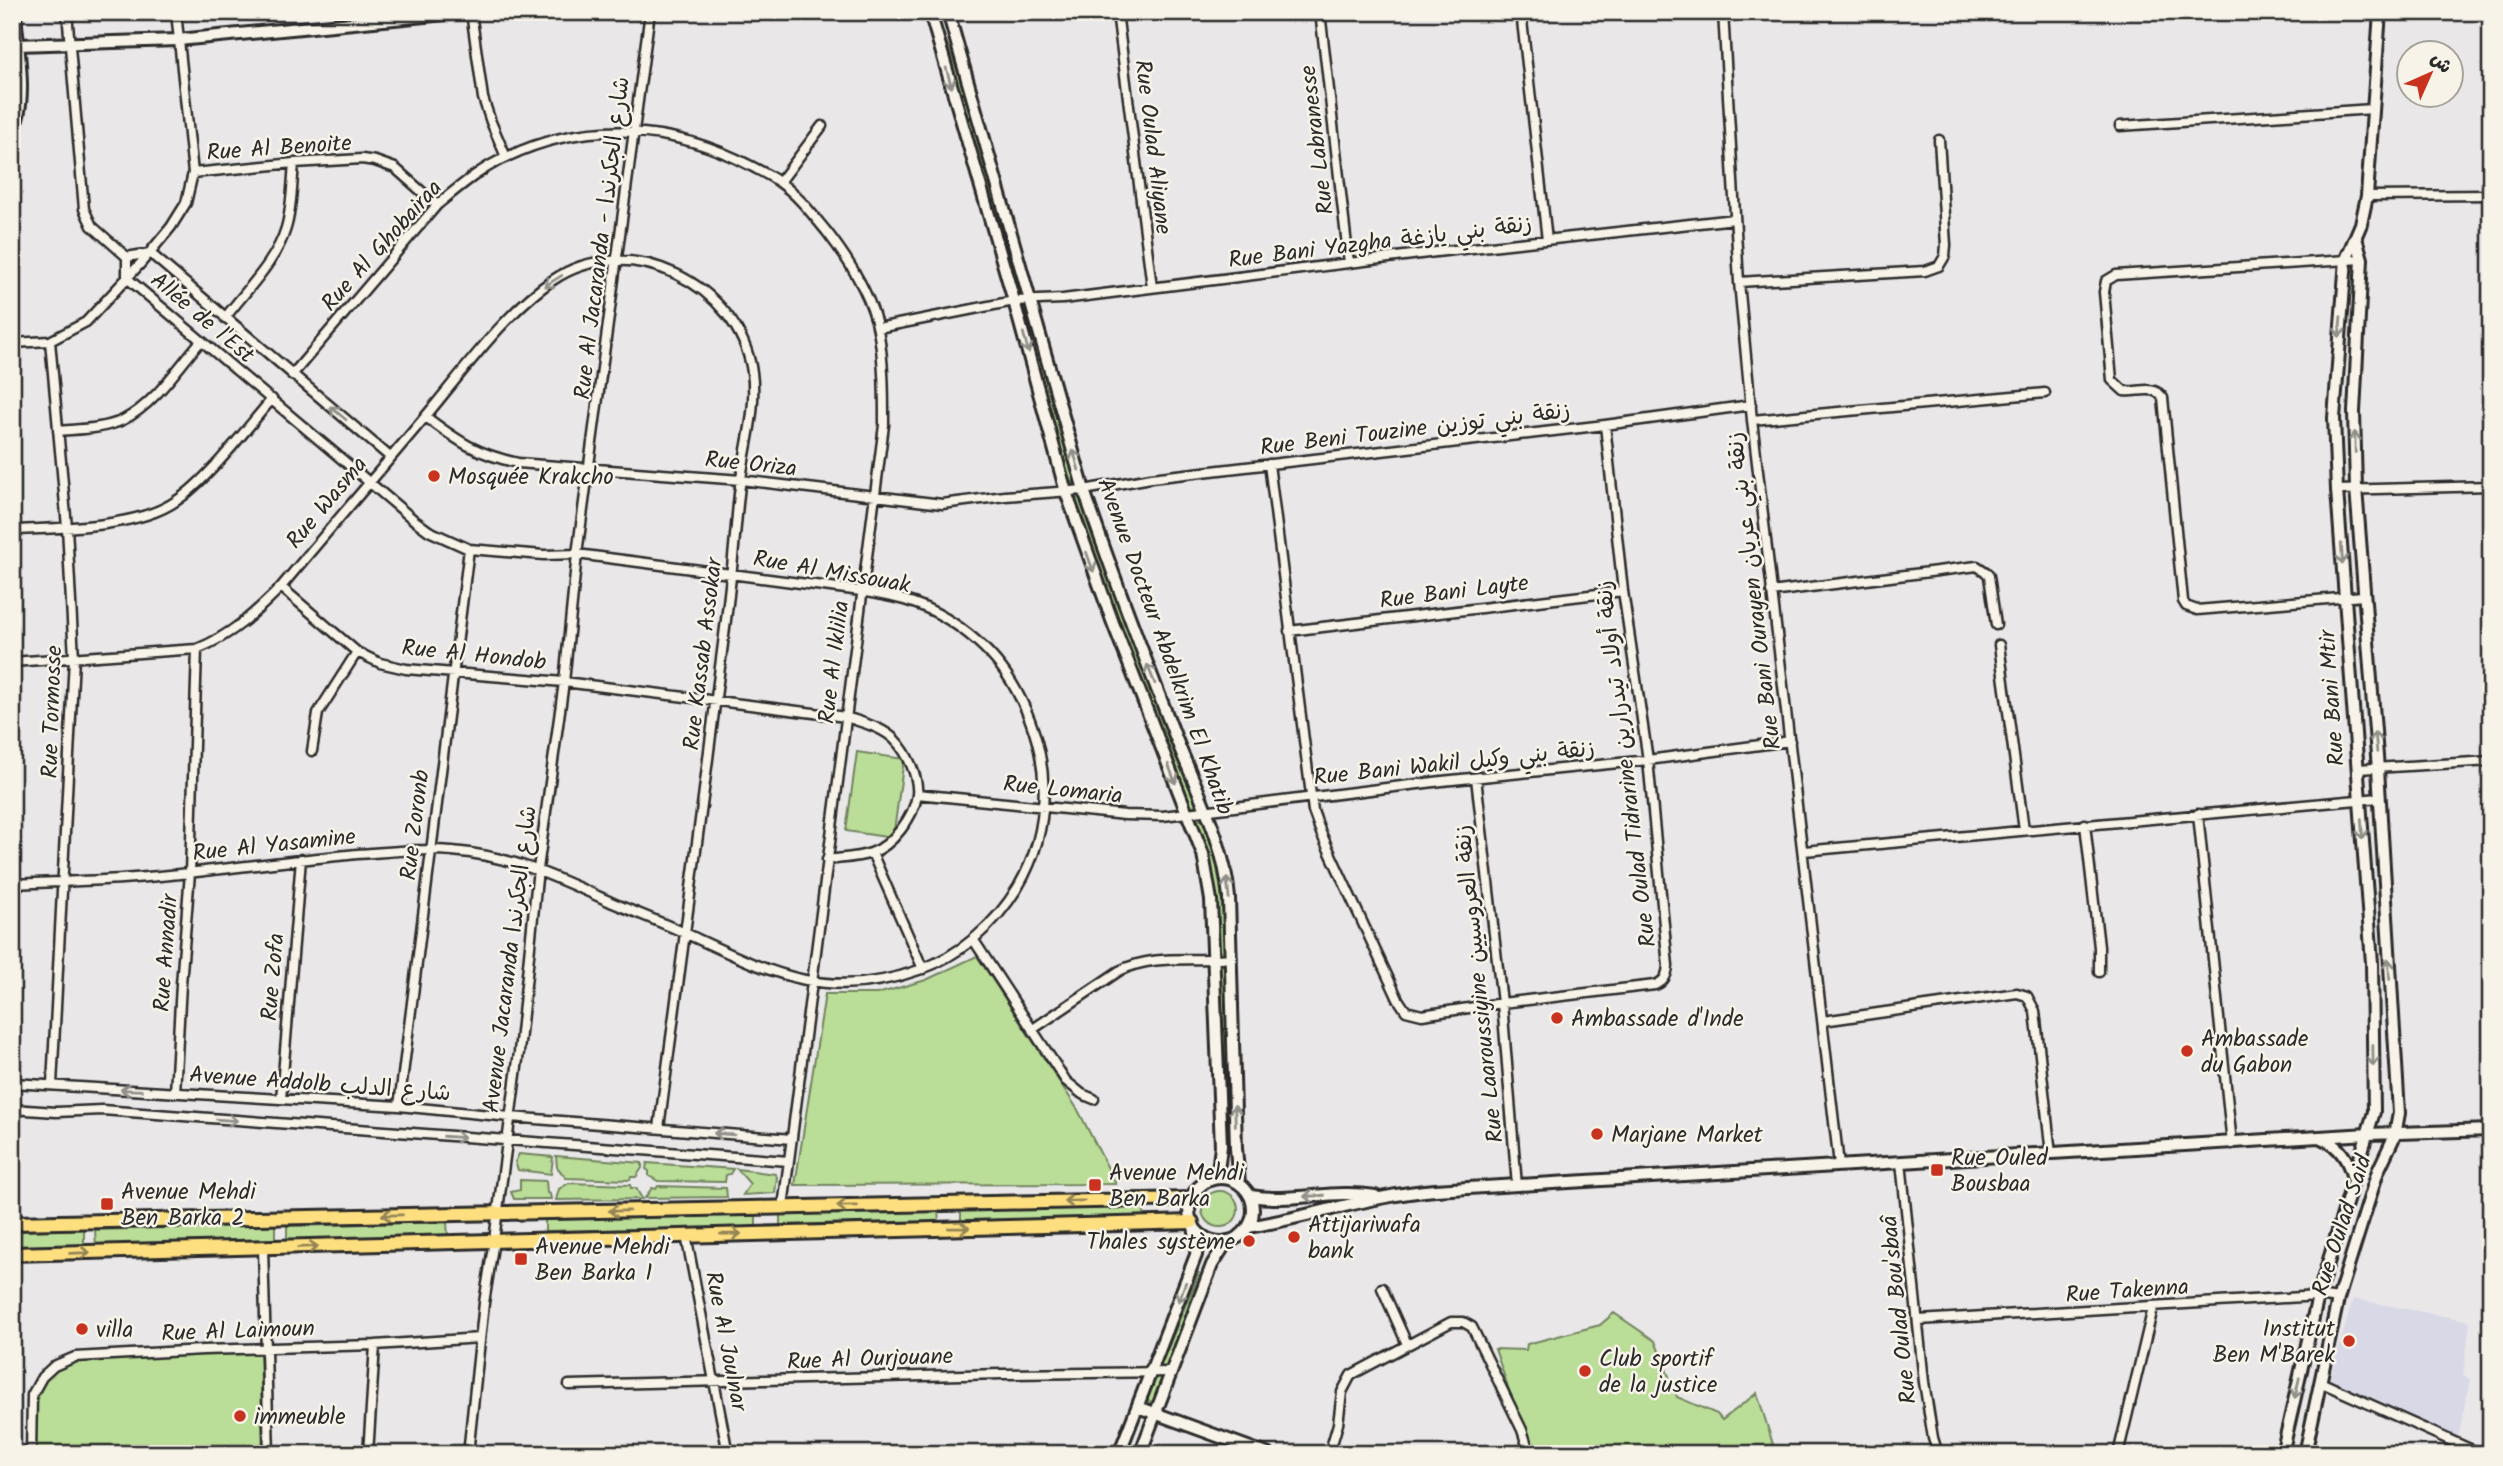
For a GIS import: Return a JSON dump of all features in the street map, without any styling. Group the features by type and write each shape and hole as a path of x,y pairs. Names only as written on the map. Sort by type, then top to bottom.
{"main road":[{"path":"12,132 19,117 21,96 15,12"},
{"path":"17,45 178,40 469,12"},
{"name":"Avenue Docteur Abdelkrim El Khatib","path":"930,12 1066,492 1088,558 1203,854 1212,900 1221,1146 1213,1179"},
{"name":"Avenue Docteur Abdelkrim El Khatib","path":"948,12 1084,490 1129,619 1205,811 1226,876 1232,958 1236,1136 1240,1184"},
{"path":"2346,259 2356,238 2367,196 2380,12"},
{"name":"Rue Bani Mtir","path":"2356,238 2362,259 2354,412 2356,488 2378,769 2399,1113 2395,1135"},
{"name":"Rue Bani Mtir","path":"2346,259 2334,418 2372,963 2374,1112 2368,1134"},
{"path":"1248,1227 1343,1208 1378,1197 1435,1190 2368,1134 2491,1130"},
{"name":"Rue Oulad Said","path":"2282,1454 2318,1296 2368,1134"},
{"name":"Rue Oulad Said","path":"2305,1454 2338,1299 2378,1171 2395,1135"},
{"path":"2320,1138 2329,1141 2343,1153 2353,1179"},
{"path":"1119,1454 1196,1255 1191,1199 1200,1186 1213,1179 1231,1179 1240,1184 1250,1196 1253,1212 1248,1227 1227,1241 1212,1265 1140,1454"},
{"path":"1250,1196 1273,1198 1350,1194 1378,1197"},
{"path":"12,1223 1191,1199"},
{"path":"12,1254 1193,1224 1209,1239 1227,1241"},
{"path":"1139,1406 1267,1454"}],"street":[{"path":"66,12 84,209 92,226 127,257"},
{"path":"12,343 50,341 86,322 150,253 186,203 193,173 176,12"},
{"path":"469,12 483,98 506,157"},
{"name":"Rue Al Jacaranda - شارع الجكرندا","path":"590,469 650,12"},
{"name":"Rue Oulad Aliyane","path":"1118,12 1152,288"},
{"name":"Rue Labranesse","path":"1320,12 1349,263"},
{"path":"1521,12 1547,240"},
{"name":"Rue Bani Ourayen زنقة بني عريان","path":"1723,12 1739,282 1752,420 1839,1165"},
{"path":"2120,126 2373,109"},
{"path":"780,182 822,126"},
{"name":"Rue Al Ghobairaa","path":"292,375 437,205 463,184 506,157 533,146 577,135 634,131"},
{"name":"Rue Al Iklilia","path":"634,131 698,142 725,152 780,182 838,247 858,279 878,328 884,417 783,1207"},
{"path":"1739,282 1925,271 1938,266 1942,262 1946,245 1939,140"},
{"name":"Rue Al Benoite","path":"193,173 362,159 385,164 408,177 437,205"},
{"path":"225,318 281,242 290,208 294,163"},
{"path":"2367,196 2491,195"},
{"name":"Rue Bani Yazgha زنقة بني يازغة","path":"878,328 1014,301 1063,299 1735,219"},
{"name":"Allée de l'Est","path":"390,457 150,253 127,257 127,278 429,531 469,549"},
{"name":"Rue Wasma","path":"12,662 197,649 218,641 235,630 281,587 470,363 535,293 556,278 582,266 617,259"},
{"name":"Rue Kassab Assokar","path":"617,259 662,268 699,286 714,299 746,346 754,391 659,1128"},
{"path":"2362,259 2116,275 2106,281 2104,292 2112,380 2115,385 2129,392 2153,389 2163,398 2183,601 2186,606 2197,610 2363,596"},
{"name":"Rue Tormosse","path":"50,341 67,527 74,658 52,1085"},
{"path":"58,431 108,425 124,419 153,396 201,341"},
{"path":"1752,420 2045,393"},
{"path":"12,530 67,527 130,519 176,502 194,486 272,398"},
{"name":"Rue Beni Touzine زنقة بني توزين","path":"1084,490 1151,478 1605,425 1751,405"},
{"name":"Rue Oriza","path":"426,417 472,449 491,457 518,463 741,480 942,503 1084,490"},
{"name":"Rue Oulad Tidrarine زنقة أولاد تيدرارين","path":"1269,464 1310,798 1321,833 1398,999 1406,1011 1422,1015 1655,985 1664,979 1668,966 1648,761 1623,591 1605,425"},
{"name":"Avenue Jacaranda شارع الجكرندا","path":"468,1454 480,1338 519,1052 538,869 564,682 577,554 590,469"},
{"path":"2337,490 2491,486"},
{"name":"Rue Al Missouak","path":"469,549 544,555 577,554 861,591 904,600 942,616 976,641 1013,684 1038,739 1044,773 1044,806 1028,867 1007,903 973,939 951,956 923,969 870,984 812,982 752,964 538,869"},
{"name":"Rue Zoronb","path":"400,1106 469,549"},
{"path":"1771,592 1977,566 1989,576 1996,625"},
{"name":"Rue Al Hondob","path":"281,587 357,652 380,663 454,673 564,682 846,717"},
{"name":"Rue Bani Layte","path":"1289,631 1623,591"},
{"path":"2000,645 2024,830"},
{"name":"Rue Annadir","path":"176,1093 190,873 197,649"},
{"path":"312,751 318,713 357,652"},
{"path":"827,859 872,853 887,844 910,814 918,794 911,766 895,740 876,727 846,717"},
{"name":"Rue Bani Wakil زنقة بني وكيل","path":"1205,811 1476,778 1648,761 1790,741"},
{"path":"2358,769 2491,761"},
{"name":"Rue Laaroussiyine زنقة العروسيين","path":"1476,778 1502,1003 1517,1186"},
{"name":"Rue Lomaria","path":"918,794 1141,817 1205,811"},
{"path":"1804,851 2379,798"},
{"path":"2199,814 2232,1144"},
{"path":"2085,824 2099,947 2099,972"},
{"name":"Rue Al Yasamine","path":"12,884 190,873 301,859 430,850 483,855 538,869"},
{"path":"872,853 923,969"},
{"name":"Rue Zofa","path":"281,1099 301,859"},
{"path":"973,939 1066,1081 1082,1094 1094,1099"},
{"path":"1033,1029 1126,967 1150,960 1232,958"},
{"path":"1823,1021 2018,993 2027,996 2035,1011 2051,1154"},
{"name":"Avenue Addolb شارع الدلب","path":"12,1083 400,1106 792,1139"},
{"name":"Avenue Addolb شارع الدلب","path":"12,1109 56,1112 102,1110 789,1161"},
{"name":"Rue Oulad Bou'sbaâ","path":"1900,1162 1927,1401 1938,1454"},
{"name":"Rue Al Joulnar","path":"686,1235 728,1454"},
{"path":"263,1248 269,1454"},
{"path":"1382,1288 1407,1345"},
{"name":"Rue Takenna","path":"1919,1320 2318,1296 2338,1299"},
{"path":"2118,1454 2153,1308"},
{"path":"1329,1454 1338,1424 1342,1392 1355,1371 1451,1322 1463,1321 1472,1327 1525,1437 1530,1454"},
{"name":"Rue Al Laimoun","path":"31,1454 32,1395 42,1377 66,1360 92,1354 375,1345 480,1338"},
{"path":"368,1454 375,1345"},
{"name":"Rue Al Ourjouane","path":"569,1385 1172,1372"},
{"path":"2320,1382 2481,1454"}],"shaded area":[{"path":"2353,1299 2470,1321 2463,1376 2470,1379 2458,1438 2330,1379"}],"green space":[{"path":"935,12 960,78 1019,280 1017,284 1013,281"},
{"path":"1026,320 1030,322 1076,480 1074,484 1070,482 1024,323"},
{"path":"1078,497 1081,498 1131,637 1196,802 1194,807 1190,805 1116,616 1088,539 1076,501"},
{"path":"857,752 904,759 893,838 846,831"},
{"path":"1199,819 1203,821 1209,838 1220,885 1225,951 1222,955 1218,951 1213,886"},
{"path":"977,956 1078,1110 1116,1184 795,1185 825,994 877,994 926,980"},
{"path":"1222,965 1226,968 1231,1134 1227,1134 1219,967"},
{"path":"519,1154 553,1157 551,1174 518,1170 515,1162"},
{"path":"556,1156 642,1163 642,1168 636,1177 631,1177 630,1180 566,1178 557,1167"},
{"path":"647,1163 733,1169 726,1175 725,1182 658,1181 649,1176"},
{"path":"737,1169 775,1174 775,1193 743,1195 750,1184"},
{"path":"520,1180 546,1181 547,1193 551,1199 514,1199 511,1192 520,1190"},
{"path":"569,1183 630,1185 631,1188 636,1188 642,1199 556,1200 559,1189"},
{"path":"658,1186 726,1188 727,1197 645,1198 652,1188 656,1189"},
{"path":"1220,1191 1233,1196 1238,1209 1233,1222 1220,1227 1207,1222 1202,1209 1207,1196"},
{"path":"1144,1206 1144,1217 961,1222 961,1210"},
{"path":"938,1210 939,1223 780,1226 780,1214"},
{"path":"756,1215 756,1227 545,1231 545,1220"},
{"path":"447,1222 448,1237 287,1241 287,1226"},
{"path":"275,1225 275,1241 96,1246 95,1230"},
{"path":"84,1229 84,1245 12,1247 12,1231"},
{"path":"1199,1272 1182,1327 1153,1401 1150,1402 1147,1399"},
{"name":"Club sportif de la justice","path":"1614,1313 1655,1341 1677,1397 1717,1414 1722,1420 1757,1393 1776,1454 1531,1454 1495,1349 1526,1350 1527,1344 1600,1325"},
{"path":"238,1349 260,1352 263,1454 34,1454 35,1396 46,1379 66,1360"}],"place":[{"name":"Mosquée Krakcho","path":"434,476"},
{"name":"Ambassade d'Inde","path":"1557,1018"},
{"name":"Ambassade du Gabon","path":"2187,1051"},
{"name":"Marjane Market","path":"1597,1134"},
{"name":"Rue Ouled Bousbaa","path":"1937,1170"},
{"name":"Avenue Mehdi Ben Barka","path":"1095,1185"},
{"name":"Avenue Mehdi Ben Barka 2","path":"107,1204"},
{"name":"Attijariwafa bank","path":"1294,1237"},
{"name":"Thales système","path":"1249,1241"},
{"name":"Avenue Mehdi Ben Barka 1","path":"521,1259"},
{"name":"villa","path":"82,1329"},
{"name":"Institut Ben M'Barek","path":"2349,1341"},
{"name":"Club sportif de la justice","path":"1585,1371"},
{"name":"immeuble","path":"240,1416"}]}
